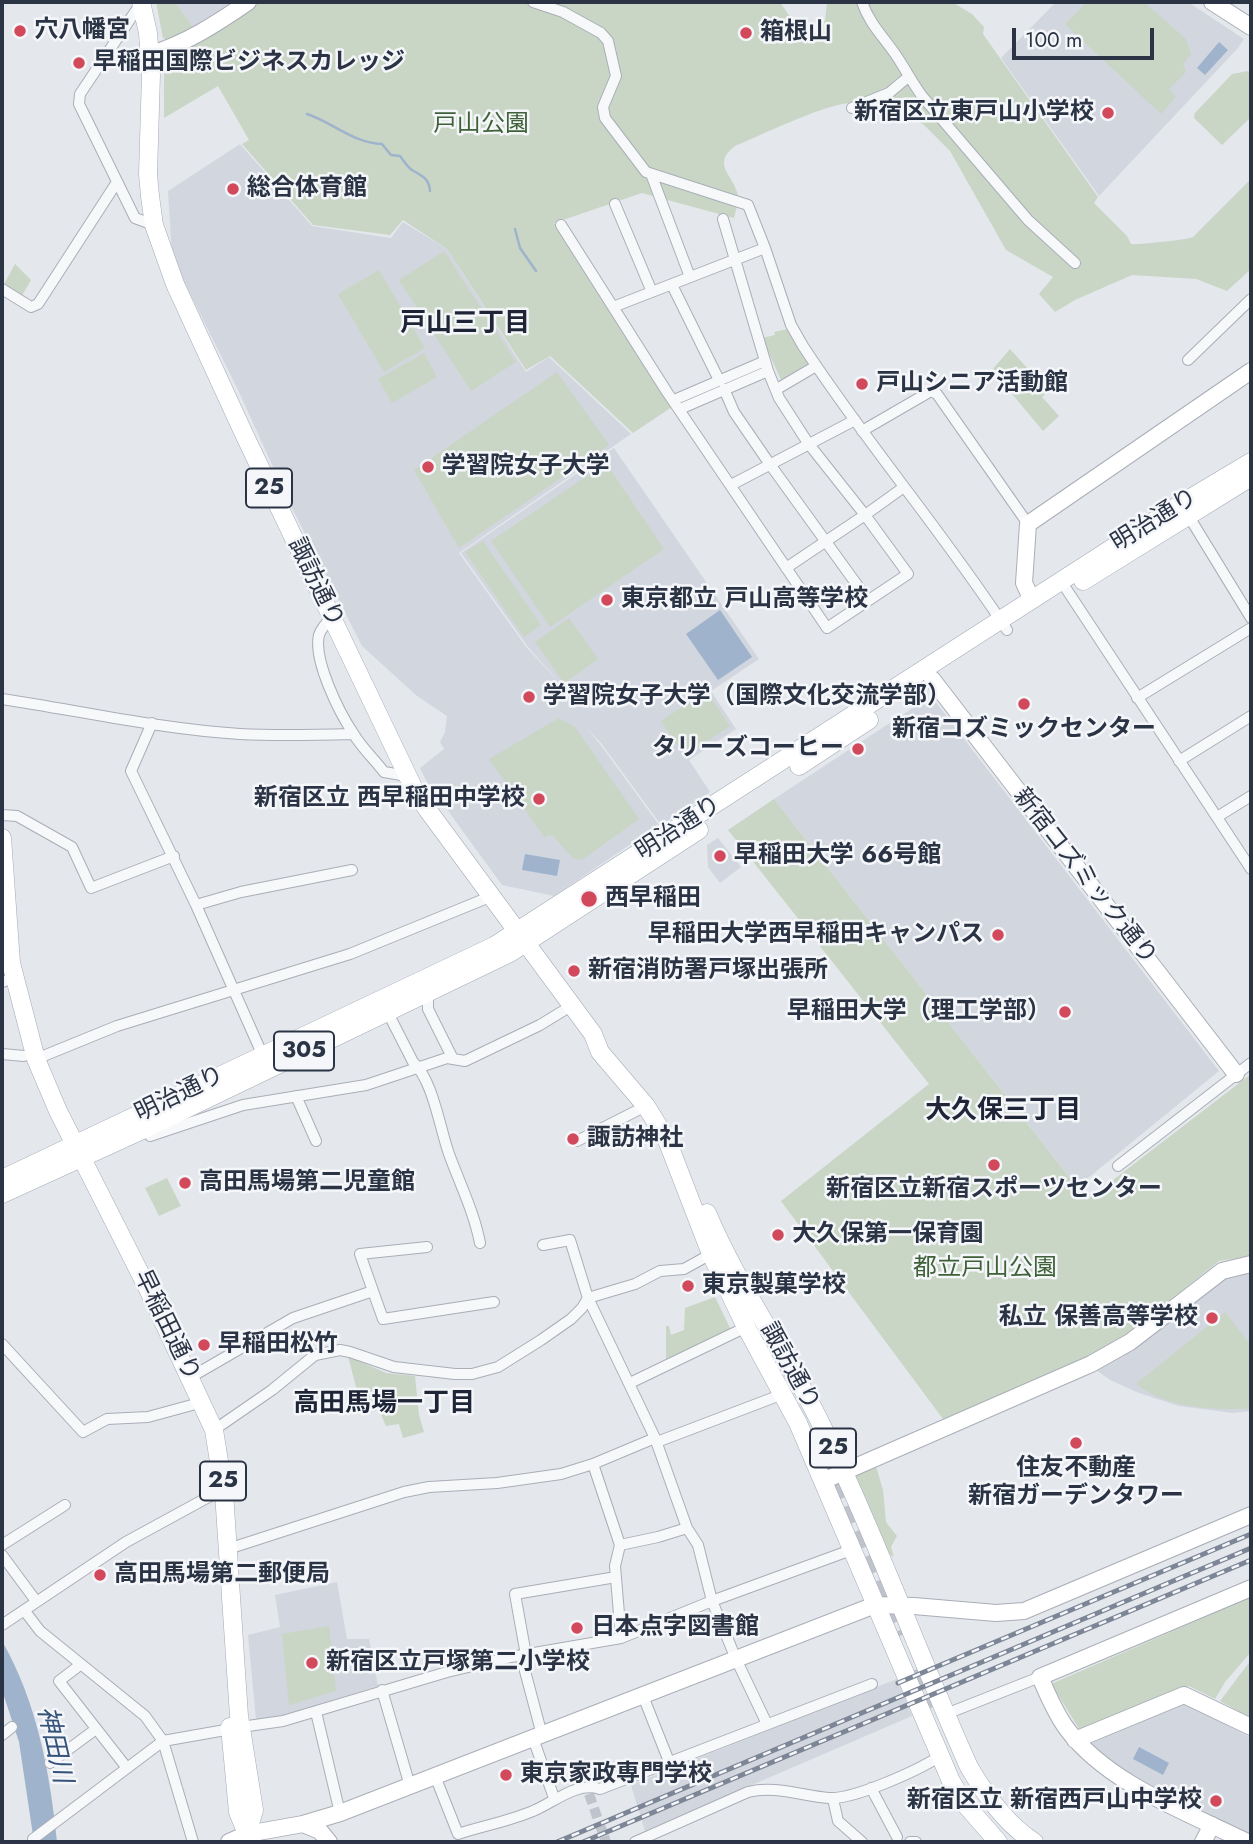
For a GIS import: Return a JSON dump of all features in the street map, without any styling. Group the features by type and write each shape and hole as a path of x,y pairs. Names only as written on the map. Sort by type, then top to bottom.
{"main road":[{"name":"諏訪通り","path":"141,2 150,54 148,174 154,225 181,296 407,776 426,809 571,1006 654,1100 673,1129 685,1152 708,1216 715,1251"},
{"name":"明治通り","path":"2,1179 74,1153 428,992 522,938 932,680 1032,600 1065,586 1179,505 1251,462"},
{"name":"明治通り","path":"2,1194 74,1153 263,1056 495,946 522,938 1003,625 1251,477"},
{"name":"早稲田通り","path":"2,838 11,963 40,1095 74,1153 191,1377 214,1430 236,1728 254,1810 248,1838"},
{"name":"早稲田通り","path":"2,960 3,981 30,1057"},
{"name":"諏訪通り","path":"593,1034 600,1052 659,1124 715,1251 742,1301 803,1387 844,1472 900,1606"},
{"name":"早稲田通り","path":"74,1153 192,1405 208,1453 219,1493 229,1549 236,1728"},
{"name":"諏訪通り","path":"742,1301 745,1325 783,1394 823,1481 874,1605"},
{"name":"25","path":"742,1301 803,1409 824,1457"},
{"name":"25","path":"874,1605 940,1756 964,1803 998,1842"},
{"name":"25","path":"900,1606 939,1711 948,1749 970,1791 998,1827 1015,1842"},
{"path":"900,1636 915,1670"},
{"name":"25","path":"939,1711 984,1792 1015,1828 1034,1842"}],"street":[{"path":"141,2 80,94 79,104 135,218 154,225"},
{"path":"150,54 187,38 248,2"},
{"path":"533,2 572,17 601,33 608,41 616,76 603,107 605,117 639,165 651,174 748,205 791,325 816,366 939,536 965,566 1003,625"},
{"path":"862,2 873,27 902,64 908,77 1028,220 1074,263"},
{"path":"1212,2 1251,27"},
{"path":"852,108 889,93 908,77"},
{"path":"651,174 690,277"},
{"path":"2,289 31,307 38,304 117,182"},
{"path":"615,204 652,292"},
{"path":"561,225 677,405 827,628 908,574 808,443 779,398 723,219"},
{"path":"613,307 765,248"},
{"path":"672,285 734,412 868,600"},
{"path":"1188,360 1251,299"},
{"path":"677,405 767,366"},
{"path":"777,389 816,366"},
{"path":"1028,524 1251,371"},
{"path":"863,431 931,391 937,394 1028,524 1024,583 1032,600"},
{"path":"731,485 855,420"},
{"path":"786,568 904,487"},
{"path":"1188,515 1251,618"},
{"path":"1065,586 1251,869"},
{"path":"332,617 319,635 319,651 330,690 353,734 384,772 407,776"},
{"path":"1137,698 1251,628"},
{"name":"新宿コズミック通り","path":"932,680 1236,1074"},
{"path":"2,699 239,734 353,734"},
{"path":"1179,761 1251,716"},
{"path":"152,723 131,771 174,856 263,1056"},
{"path":"1217,817 1251,796"},
{"path":"2,815 17,816 72,848 92,888 174,856"},
{"path":"196,905 241,892 352,870"},
{"path":"2,1054 30,1057 117,1026 350,954 492,896"},
{"path":"428,992 428,1009 453,1059"},
{"path":"149,1136 243,1105 366,1085 447,1058 465,1061 540,1025 571,1006"},
{"path":"387,1011 419,1067 435,1106 449,1153 476,1222 480,1243"},
{"path":"1118,1166 1251,1063"},
{"path":"296,1096 316,1142"},
{"path":"578,1141 646,1106"},
{"path":"544,1245 570,1240 588,1298 656,1440 687,1528 698,1545 712,1601 767,1724"},
{"path":"427,1247 360,1254 383,1319 494,1302"},
{"path":"214,1430 272,1390 315,1355 340,1350 394,1367 472,1374 498,1367 531,1346 571,1319 588,1298 635,1284 660,1271 691,1267 715,1251"},
{"path":"823,1481 1091,1364 1130,1342 1222,1271 1251,1264"},
{"path":"191,1377 293,1318 373,1291"},
{"path":"630,1383 738,1331 745,1325"},
{"path":"2,1344 83,1432 107,1419 148,1417 192,1405"},
{"path":"229,1549 404,1492 429,1487 476,1485 561,1474 783,1394"},
{"path":"593,1464 620,1545 616,1577 621,1638"},
{"path":"2,1625 126,1542 219,1493"},
{"path":"2,1545 65,1505"},
{"path":"229,1842 340,1813 874,1605 996,1613 1024,1611 1251,1515"},
{"path":"620,1545 687,1528"},
{"path":"33,1839 163,1741 283,1721 447,1672 621,1638 851,1550"},
{"path":"2,1555 36,1601"},
{"path":"554,1798 538,1737 514,1594 616,1577"},
{"path":"939,1711 1040,1677 1251,1588"},
{"path":"24,1609 40,1631 145,1716 163,1741 193,1842"},
{"path":"80,1665 59,1681 127,1769"},
{"path":"1040,1677 1052,1704 1075,1740 1104,1767 1247,1842"},
{"path":"435,1776 458,1834 533,1811 554,1798 592,1786 600,1789 670,1764 872,1684"},
{"path":"382,1690 410,1786"},
{"path":"1075,1740 1184,1695 1251,1727"},
{"path":"643,1696 670,1764"},
{"path":"316,1712 340,1813 332,1828 330,1842"},
{"path":"2,1734 12,1727"},
{"path":"50,1763 96,1729"},
{"path":"635,1842 748,1792 764,1788 833,1799 914,1773 940,1756"},
{"path":"871,1788 897,1838"},
{"path":"833,1799 838,1821 862,1842"},
{"path":"303,1824 320,1831 330,1842"},
{"path":"1203,1842 1212,1825"},
{"path":"910,1842 916,1842"}],"shaded area":[{"path":"175,2 235,2 193,27"},
{"name":"新宿区立東戸山小学校","path":"1056,2 1188,2 1244,39 1099,196 1001,58"},
{"name":"学習院女子大学","path":"240,144 312,226 391,238 403,222 447,249 526,372 549,357 631,434 459,553 527,648 562,685 528,647 461,553 614,448 759,659 711,691 736,729 689,760 710,792 661,825 601,743 585,726 659,825 554,896 502,885 427,782 420,768 444,749 440,742 445,732 447,716 417,696 362,646 288,500 239,392 172,257 168,191"},
{"name":"早稲田大学西早稲田キャンパス","path":"931,696 1219,1071 1077,1187 774,799"},
{"name":"早稲田大学 66号館","path":"718,838 741,867 720,883 708,867 707,845"},
{"name":"私立 保善高等学校","path":"1251,1268 1251,1411 1233,1413 1179,1406 1139,1393 1110,1380 1096,1370 1116,1360 1228,1276"},
{"name":"新宿区立戸塚第二小学校","path":"337,1582 347,1639 369,1639 378,1686 285,1715 256,1720 248,1635 280,1627 275,1595"},
{"path":"897,1679 912,1716 645,1831 631,1785"},
{"name":"新宿区立 新宿西戸山中学校","path":"1184,1702 1251,1738 1251,1837 1111,1765 1090,1744 1145,1717"}],"green space":[{"path":"156,2 175,2 193,27 169,40 163,38"},
{"name":"戸山公園","path":"260,2 780,2 796,26 805,33 825,21 827,2 952,2 972,14 984,27 983,34 1098,197 1094,203 1127,236 1131,244 1193,237 1251,179 1251,269 1227,291 1196,279 1132,275 1075,300 1055,312 1039,294 1053,277 1006,250 950,151 924,125 896,105 881,111 877,116 857,103 829,107 735,146 728,153 724,165 738,196 734,218 642,193 554,223 672,407 633,433 550,356 526,370 447,249 403,220 390,235 313,225 242,144 249,140 218,86 164,118 164,62"},
{"path":"1087,2 1144,2 1186,39 1191,54 1183,64 1186,72 1169,89 1176,97 1161,114 1065,24"},
{"path":"1248,71 1251,74 1251,117 1222,145 1194,118 1195,113 1232,74"},
{"path":"444,251 516,362 471,391 399,280"},
{"path":"15,264 31,280 20,299 2,288"},
{"path":"379,270 425,348 384,372 338,294"},
{"path":"788,329 808,364 781,380 762,338"},
{"path":"1010,349 1048,391 1042,397 1059,416 1043,431 992,370"},
{"path":"424,353 437,377 392,403 378,379"},
{"path":"557,372 609,445 459,548 414,470"},
{"path":"606,463 664,549 550,627 491,541"},
{"path":"483,541 541,625 524,637 465,552"},
{"path":"569,618 598,659 564,683 535,642"},
{"path":"706,691 730,726 685,756 661,721"},
{"path":"559,718 575,727 639,819 582,860 573,858 553,836 545,838 489,759"},
{"name":"都立戸山公園","path":"774,799 1087,1200 1251,1074 1251,1256 1219,1261 1117,1343 1018,1390 943,1419 781,1201 929,1084 728,830"},
{"path":"167,1178 181,1206 159,1216 145,1188"},
{"path":"715,1297 730,1328 728,1332 666,1363 666,1326 669,1326 671,1335 684,1330 685,1308"},
{"path":"1225,1312 1251,1345 1251,1408 1207,1408 1176,1403 1136,1384"},
{"path":"348,1356 386,1373 415,1376 419,1415 424,1432 403,1438 399,1424 386,1426 379,1410 363,1414"},
{"path":"876,1466 883,1490 886,1522 897,1536 891,1547 894,1557 886,1552 854,1475"},
{"path":"1251,1597 1251,1652 1225,1682 1215,1699 1189,1686 1080,1730 1051,1684"},
{"path":"329,1626 336,1691 289,1705 282,1634"},
{"path":"1251,1660 1251,1718 1220,1701"}],"water":[{"path":"1219,42 1228,50 1205,75 1197,68"},
{"path":"720,610 752,657 718,680 686,634"},
{"path":"525,854 560,860 557,876 522,870"},
{"name":"神田川","path":"2,1641 24,1688 40,1738 57,1842 34,1842 19,1742 2,1690"},
{"path":"1139,1747 1169,1763 1163,1775 1133,1759"}],"waterway":[{"path":"307,114 352,136 382,144 391,155 400,156 410,169 424,178 430,191"},
{"path":"515,229 520,248 536,271"}],"tunnel":[{"path":"824,1457 900,1636"},
{"path":"915,1670 931,1708"},
{"path":"589,1794 606,1842"}],"railway":[{"path":"898,1683 1251,1534"},
{"path":"557,1842 1251,1548"},
{"path":"583,1842 1251,1560"}],"place":[{"name":"穴八幡宮","path":"20,31"},
{"name":"箱根山","path":"746,33"},
{"name":"早稲田国際ビジネスカレッジ","path":"79,63"},
{"name":"新宿区立東戸山小学校","path":"1108,113"},
{"name":"総合体育館","path":"233,189"},
{"name":"戸山シニア活動館","path":"862,384"},
{"name":"学習院女子大学","path":"428,467"},
{"name":"東京都立 戸山高等学校","path":"607,600"},
{"name":"学習院女子大学（国際文化交流学部）","path":"529,697"},
{"name":"新宿コズミックセンター","path":"1024,704"},
{"name":"タリーズコーヒー","path":"858,749"},
{"name":"新宿区立 西早稲田中学校","path":"539,799"},
{"name":"早稲田大学 66号館","path":"720,856"},
{"name":"西早稲田","path":"589,899"},
{"name":"早稲田大学西早稲田キャンパス","path":"998,935"},
{"name":"新宿消防署戸塚出張所","path":"574,971"},
{"name":"早稲田大学（理工学部）","path":"1065,1012"},
{"name":"諏訪神社","path":"573,1139"},
{"name":"新宿区立新宿スポーツセンター","path":"994,1165"},
{"name":"高田馬場第二児童館","path":"185,1183"},
{"name":"大久保第一保育園","path":"778,1235"},
{"name":"東京製菓学校","path":"688,1286"},
{"name":"私立 保善高等学校","path":"1212,1318"},
{"name":"早稲田松竹","path":"204,1345"},
{"name":"住友不動産 新宿ガーデンタワー","path":"1076,1443"},
{"name":"高田馬場第二郵便局","path":"100,1575"},
{"name":"日本点字図書館","path":"577,1628"},
{"name":"新宿区立戸塚第二小学校","path":"312,1663"},
{"name":"東京家政専門学校","path":"506,1775"},
{"name":"新宿区立 新宿西戸山中学校","path":"1216,1801"}],"district":[{"name":"戸山三丁目","path":"465,325"},
{"name":"大久保三丁目","path":"1003,1112"},
{"name":"高田馬場一丁目","path":"384,1405"}]}
